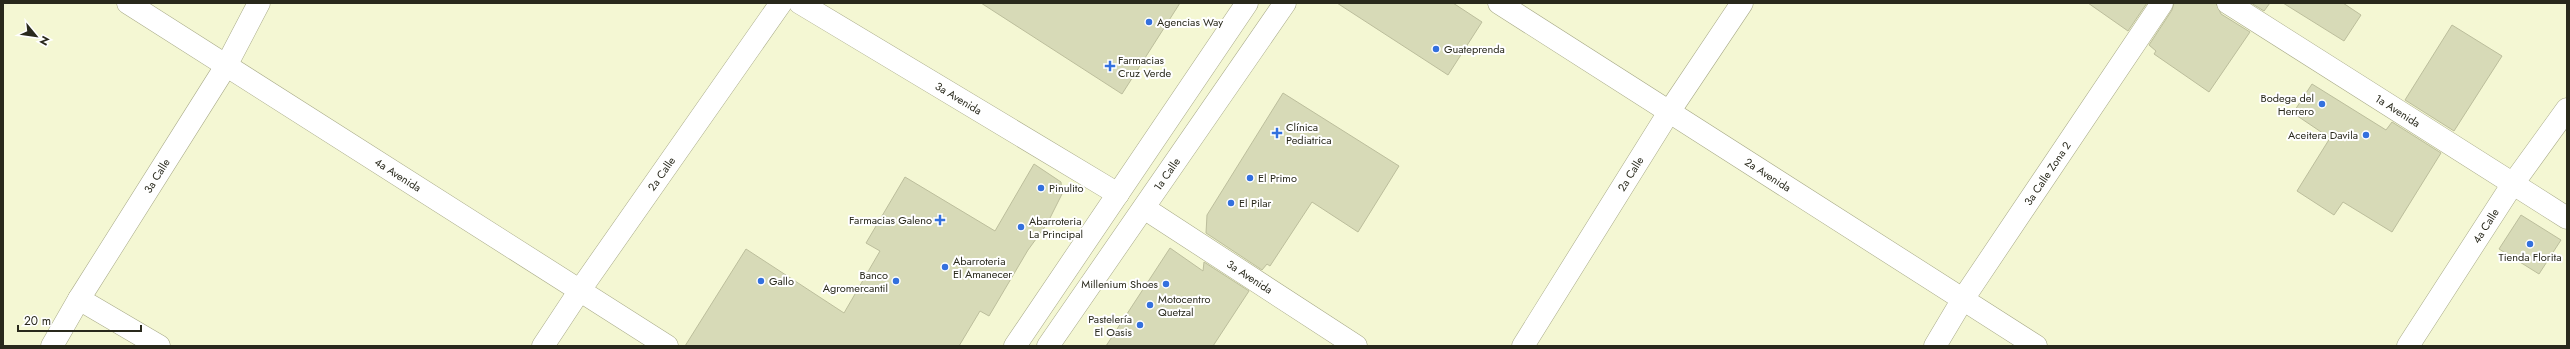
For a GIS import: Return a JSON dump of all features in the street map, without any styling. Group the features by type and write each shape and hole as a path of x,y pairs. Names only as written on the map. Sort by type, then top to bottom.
{"street":[{"name":"4a Avenida","path":"128,3 667,346"},
{"name":"2a Calle","path":"543,346 580,290 781,3"},
{"name":"3a Avenida","path":"800,3 1118,194"},
{"path":"1015,346 1247,3"},
{"name":"1a Calle","path":"1048,346 1285,3"},
{"name":"2a Avenida","path":"1499,3 2036,346"},
{"name":"2a Calle","path":"1523,346 1669,112 1742,3"},
{"name":"3a Calle Zona 2","path":"1935,346 1963,300 2162,3"},
{"name":"1a Avenida","path":"2228,3 2512,185 2567,218"},
{"name":"3a Calle","path":"52,346 79,299 226,66 256,4"},
{"name":"4a Calle","path":"2408,346 2512,185 2567,109"},
{"name":"3a Avenida","path":"1144,208 1356,346"},
{"path":"79,299 159,346"}],"building":[{"name":"Farmacias Cruz Verde","path":"981,3 1180,3 1122,94"},
{"name":"Guateprenda","path":"1337,3 1453,3 1482,22 1448,75"},
{"path":"2088,3 2147,3 2128,31"},
{"path":"2174,3 2216,3 2221,14 2250,32 2209,92 2154,54 2156,51 2149,45 2172,10"},
{"path":"2251,3 2270,3 2264,11"},
{"path":"2283,3 2343,3 2361,15 2344,41"},
{"path":"2452,25 2502,56 2454,131 2405,100"},
{"path":"2312,84 2386,130 2392,122 2441,153 2392,232 2343,202 2334,215 2297,191 2330,138 2293,113"},
{"path":"1283,93 1399,166 1358,232 1312,202 1270,266 1267,264 1262,270 1206,233 1207,215"},
{"path":"1034,164 1061,182 1062,194 1047,224 1028,250 989,316 980,311 959,346 685,346 746,249 844,313 880,251 866,243 905,177 995,231"},
{"name":"Tienda Florita","path":"2521,215 2561,240 2539,274 2499,249"},
{"path":"1170,248 1203,271 1204,262 1249,291 1213,346 1106,346"}],"place":[{"name":"Agencias Way","path":"1149,22"},
{"name":"Guateprenda","path":"1436,49"},
{"name":"Farmacias Cruz Verde","path":"1110,66"},
{"name":"Bodega del Herrero","path":"2322,104"},
{"name":"Clínica Pediatrica","path":"1277,133"},
{"name":"Aceitera Davila","path":"2366,135"},
{"name":"El Primo","path":"1250,178"},
{"name":"Pinulito","path":"1041,188"},
{"name":"El Pilar","path":"1231,203"},
{"name":"Farmacias Galeno","path":"940,220"},
{"name":"Abarroteria La Principal","path":"1021,227"},
{"name":"Tienda Florita","path":"2530,244"},
{"name":"Abarroteria El Amanecer","path":"945,267"},
{"name":"Gallo","path":"761,281"},
{"name":"Banco Agromercantil","path":"896,281"},
{"name":"Millenium Shoes","path":"1166,284"},
{"name":"Motocentro Quetzal","path":"1150,305"},
{"name":"Pastelería El Oasis","path":"1140,325"}]}
